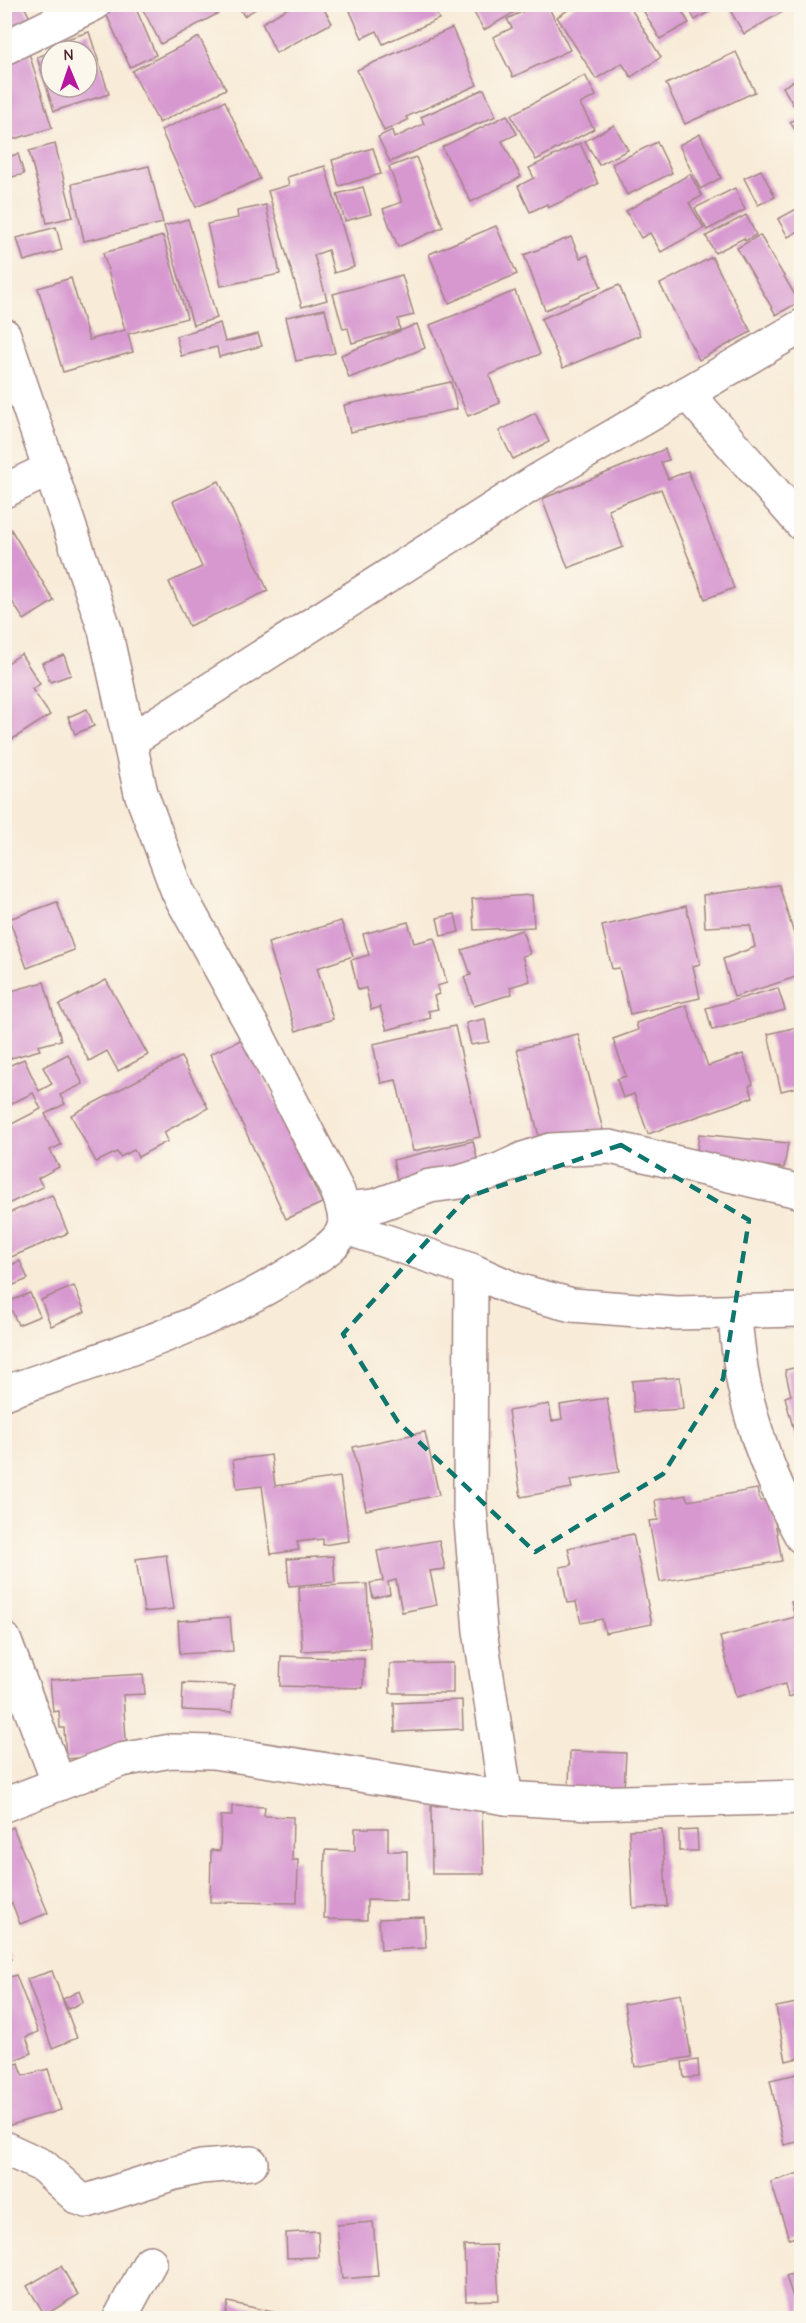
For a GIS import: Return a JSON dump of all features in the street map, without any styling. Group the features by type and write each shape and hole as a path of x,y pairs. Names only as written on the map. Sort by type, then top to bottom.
{"street":[{"path":"4,48 94,4"},
{"path":"131,740 540,479 801,326"},
{"path":"4,335 105,630 141,793 178,892 259,1038 338,1192 344,1218 336,1240 319,1255 271,1287 209,1316 130,1348 4,1393"},
{"path":"687,393 801,524"},
{"path":"4,491 50,469"},
{"path":"344,1218 430,1186 460,1182 551,1150 610,1147 801,1192"},
{"path":"344,1218 516,1290 572,1305 676,1313 801,1310"},
{"path":"471,1270 470,1509 480,1630 506,1798"},
{"path":"734,1311 744,1385 763,1453 787,1511 801,1537"},
{"path":"4,1639 59,1784"},
{"path":"4,1805 122,1760 171,1751 213,1752 506,1798 590,1803 801,1797"},
{"path":"4,2148 43,2166 78,2198 87,2201 171,2174 201,2167 251,2163"},
{"path":"120,2319 150,2262"}],"highlighted area":[{"path":"621,1145 749,1220 723,1379 663,1474 535,1552 398,1422 343,1334 467,1197"}],"building":[{"path":"4,4 32,4 25,8 33,24 4,38"},
{"path":"108,4 134,4 156,55 130,67 103,7"},
{"path":"140,4 214,4 219,13 161,44"},
{"path":"237,4 264,4 244,16"},
{"path":"295,4 321,4 332,23 276,53 262,23"},
{"path":"363,4 432,4 439,19 383,44 377,31 362,38 350,11"},
{"path":"469,4 522,4 523,7 484,30"},
{"path":"538,4 547,4 570,50 513,77 493,37 512,28 507,19"},
{"path":"577,4 628,4 661,57 631,77 622,63 596,79 557,17"},
{"path":"686,4 722,4 695,20"},
{"path":"742,4 783,4 786,10 744,34 731,12"},
{"path":"640,5 678,5 689,23 660,39"},
{"path":"452,28 477,85 406,117 408,120 384,131 357,70"},
{"path":"89,32 91,39 67,39"},
{"path":"199,37 226,89 159,123 132,71"},
{"path":"736,52 755,92 685,124 666,84"},
{"path":"29,53 39,86 39,99 43,99 52,128 4,142 4,60"},
{"path":"99,63 109,94 99,97"},
{"path":"585,75 596,96 580,104 594,129 536,160 511,115"},
{"path":"802,76 802,104 795,108 783,87"},
{"path":"484,89 496,116 390,162 378,137 392,130 394,138 424,124 421,117"},
{"path":"50,99 93,99 54,111"},
{"path":"225,101 260,179 196,207 161,130"},
{"path":"507,115 517,134 502,141 521,177 471,202 442,147"},
{"path":"802,115 802,141 790,122"},
{"path":"614,125 628,150 599,165 585,141"},
{"path":"700,134 721,178 700,189 679,145"},
{"path":"657,142 672,173 627,195 612,164"},
{"path":"580,143 598,184 548,208 547,204 530,212 518,186 534,178 529,168"},
{"path":"55,144 73,217 47,223 29,151"},
{"path":"373,148 381,174 339,186 332,160"},
{"path":"18,154 24,174 4,179 4,158"},
{"path":"416,157 443,227 398,247 383,209 402,202 389,167"},
{"path":"149,166 163,223 84,241 72,184"},
{"path":"325,166 354,267 334,273 328,250 314,255 327,300 302,307 268,191 289,185 287,177"},
{"path":"761,170 775,197 758,205 744,178"},
{"path":"690,174 702,196 689,203 704,228 661,252 650,233 641,238 626,211"},
{"path":"363,187 371,214 345,221 337,194"},
{"path":"735,188 745,210 707,230 695,208"},
{"path":"266,205 280,274 221,286 207,224 238,218 237,211"},
{"path":"802,206 802,229 788,237 778,219"},
{"path":"746,215 756,235 745,241 744,238 715,253 706,236"},
{"path":"188,219 217,318 193,325 164,226"},
{"path":"496,226 517,274 449,303 429,254"},
{"path":"56,227 62,250 24,261 17,238"},
{"path":"760,235 799,302 776,315 737,248"},
{"path":"163,236 187,318 128,334 133,352 63,372 38,288 71,278 89,340 125,330 103,253"},
{"path":"571,237 580,258 588,255 601,287 545,310 524,255"},
{"path":"712,257 751,332 699,360 660,284"},
{"path":"402,275 414,315 398,319 400,330 352,343 348,328 343,329 333,294"},
{"path":"619,285 640,335 563,368 541,319"},
{"path":"515,291 540,354 489,375 500,403 468,416 430,325"},
{"path":"325,309 335,353 296,361 286,317"},
{"path":"220,323 225,342 258,334 262,346 219,357 217,347 181,356 176,336"},
{"path":"417,324 425,348 349,378 341,355"},
{"path":"451,382 457,409 350,432 344,405"},
{"path":"535,413 549,442 513,459 499,431"},
{"path":"665,449 669,460 661,462 668,479 688,471 734,588 705,599 661,489 608,509 623,547 568,568 542,499"},
{"path":"219,481 268,591 189,626 169,582 202,567 173,501"},
{"path":"10,528 54,601 24,620 4,589 4,532"},
{"path":"21,654 40,684 32,689 50,715 5,744 5,665"},
{"path":"64,655 71,675 50,682 42,663"},
{"path":"87,709 94,726 75,734 68,717"},
{"path":"779,885 802,960 802,975 734,997 723,959 755,947 750,925 705,927 703,895"},
{"path":"532,895 534,927 474,930 472,899"},
{"path":"57,902 74,950 27,968 9,919"},
{"path":"686,906 700,964 693,966 700,998 630,1014 619,968 612,969 602,926"},
{"path":"455,914 459,932 441,936 437,918"},
{"path":"341,921 353,956 317,968 333,1019 296,1031 268,943"},
{"path":"408,922 414,943 434,938 447,983 437,986 439,994 434,996 438,1009 428,1011 431,1018 387,1030 380,1007 371,1010 366,988 358,990 351,960 369,955 363,934"},
{"path":"522,930 530,954 522,956 530,981 510,987 512,994 474,1006 464,977 471,975 462,950"},
{"path":"106,980 148,1055 118,1071 107,1051 89,1061 59,1005"},
{"path":"44,982 61,1040 38,1046 40,1050 4,1060 4,993"},
{"path":"778,988 785,1010 712,1030 706,1008"},
{"path":"686,1005 708,1066 743,1054 753,1084 749,1086 753,1097 648,1134 634,1094 623,1098 617,1079 626,1076 613,1039 638,1030 636,1023"},
{"path":"485,1019 489,1042 471,1045 466,1023"},
{"path":"455,1026 480,1137 413,1151 396,1080 381,1083 373,1044"},
{"path":"802,1026 802,1086 781,1091 768,1034"},
{"path":"578,1034 603,1130 541,1145 517,1049"},
{"path":"245,1038 322,1203 286,1219 210,1054"},
{"path":"68,1054 83,1084 60,1095 65,1104 45,1114 61,1145 50,1150 59,1167 38,1178 43,1187 4,1206 4,1123 6,1127 41,1109 33,1093 4,1107 4,1068 24,1059 39,1091 52,1084 43,1067"},
{"path":"181,1057 208,1108 164,1132 168,1141 138,1157 134,1150 120,1157 117,1152 96,1162 71,1115"},
{"path":"699,1134 788,1143 784,1168 696,1158"},
{"path":"473,1141 479,1167 398,1185 393,1160"},
{"path":"52,1195 68,1233 4,1260 4,1215"},
{"path":"20,1261 28,1279 4,1289 4,1268"},
{"path":"74,1286 85,1312 51,1326 41,1300"},
{"path":"30,1293 40,1316 18,1325 8,1302"},
{"path":"802,1366 802,1445 798,1446 785,1397 791,1395 785,1370"},
{"path":"680,1377 683,1409 634,1412 632,1381"},
{"path":"607,1398 619,1472 570,1480 572,1488 521,1497 508,1411 549,1404 552,1421 562,1419 560,1405"},
{"path":"425,1432 439,1495 366,1510 353,1447"},
{"path":"271,1455 275,1486 340,1477 349,1541 323,1545 323,1539 297,1542 299,1550 271,1554 262,1486 237,1489 233,1460"},
{"path":"757,1489 760,1501 771,1500 782,1561 660,1582 649,1521 658,1520 655,1500 686,1495 688,1501"},
{"path":"633,1534 652,1624 605,1633 602,1619 581,1623 576,1602 567,1603 560,1567 572,1565 568,1548"},
{"path":"439,1540 445,1569 430,1571 437,1605 402,1612 396,1580 388,1582 390,1594 373,1598 370,1583 383,1581 377,1551"},
{"path":"166,1555 174,1609 144,1612 136,1559"},
{"path":"333,1556 335,1582 289,1586 287,1559"},
{"path":"367,1584 370,1648 302,1651 299,1587"},
{"path":"802,1600 802,1693 788,1697 785,1684 736,1697 720,1637 795,1617 791,1602"},
{"path":"230,1617 233,1651 180,1654 178,1621"},
{"path":"281,1656 364,1659 363,1688 280,1686"},
{"path":"453,1663 453,1693 390,1693 390,1664"},
{"path":"143,1674 145,1694 123,1695 127,1754 66,1759 64,1728 60,1728 59,1711 53,1712 50,1680"},
{"path":"183,1683 234,1685 232,1712 182,1710"},
{"path":"462,1700 463,1729 395,1732 394,1703"},
{"path":"570,1751 626,1753 624,1790 569,1788"},
{"path":"482,1805 484,1874 432,1874 431,1806"},
{"path":"232,1806 265,1807 264,1816 293,1817 292,1860 298,1860 297,1903 210,1902 211,1850 220,1851 221,1816 232,1816"},
{"path":"13,1827 48,1913 20,1924 12,1903 4,1906 4,1831"},
{"path":"355,1828 388,1828 388,1851 407,1851 407,1901 367,1900 367,1920 324,1919 325,1850 355,1851"},
{"path":"662,1829 667,1906 633,1908 629,1830"},
{"path":"697,1830 698,1851 679,1851 679,1831"},
{"path":"424,1917 426,1948 381,1950 379,1919"},
{"path":"4,1945 11,1959 4,1962"},
{"path":"52,1971 77,2038 52,2048 27,1979"},
{"path":"16,1975 38,2032 26,2037 32,2053 4,2064 4,1979"},
{"path":"79,1991 83,2002 68,2009 63,1999"},
{"path":"681,1994 691,2057 635,2067 624,2004"},
{"path":"802,2002 802,2057 786,2061 776,2007"},
{"path":"698,2060 699,2077 684,2078 682,2062"},
{"path":"19,2063 23,2076 48,2069 61,2110 4,2127 4,2068"},
{"path":"802,2073 802,2141 784,2145 770,2080"},
{"path":"802,2172 802,2235 789,2239 771,2182"},
{"path":"373,2222 378,2276 342,2279 337,2225"},
{"path":"318,2231 319,2257 287,2258 286,2233"},
{"path":"496,2245 499,2300 466,2301 464,2246"},
{"path":"61,2266 78,2295 45,2315 27,2286"},
{"path":"802,2271 802,2315 799,2315 786,2276"},
{"path":"228,2302 291,2316 290,2318 225,2318"}]}
